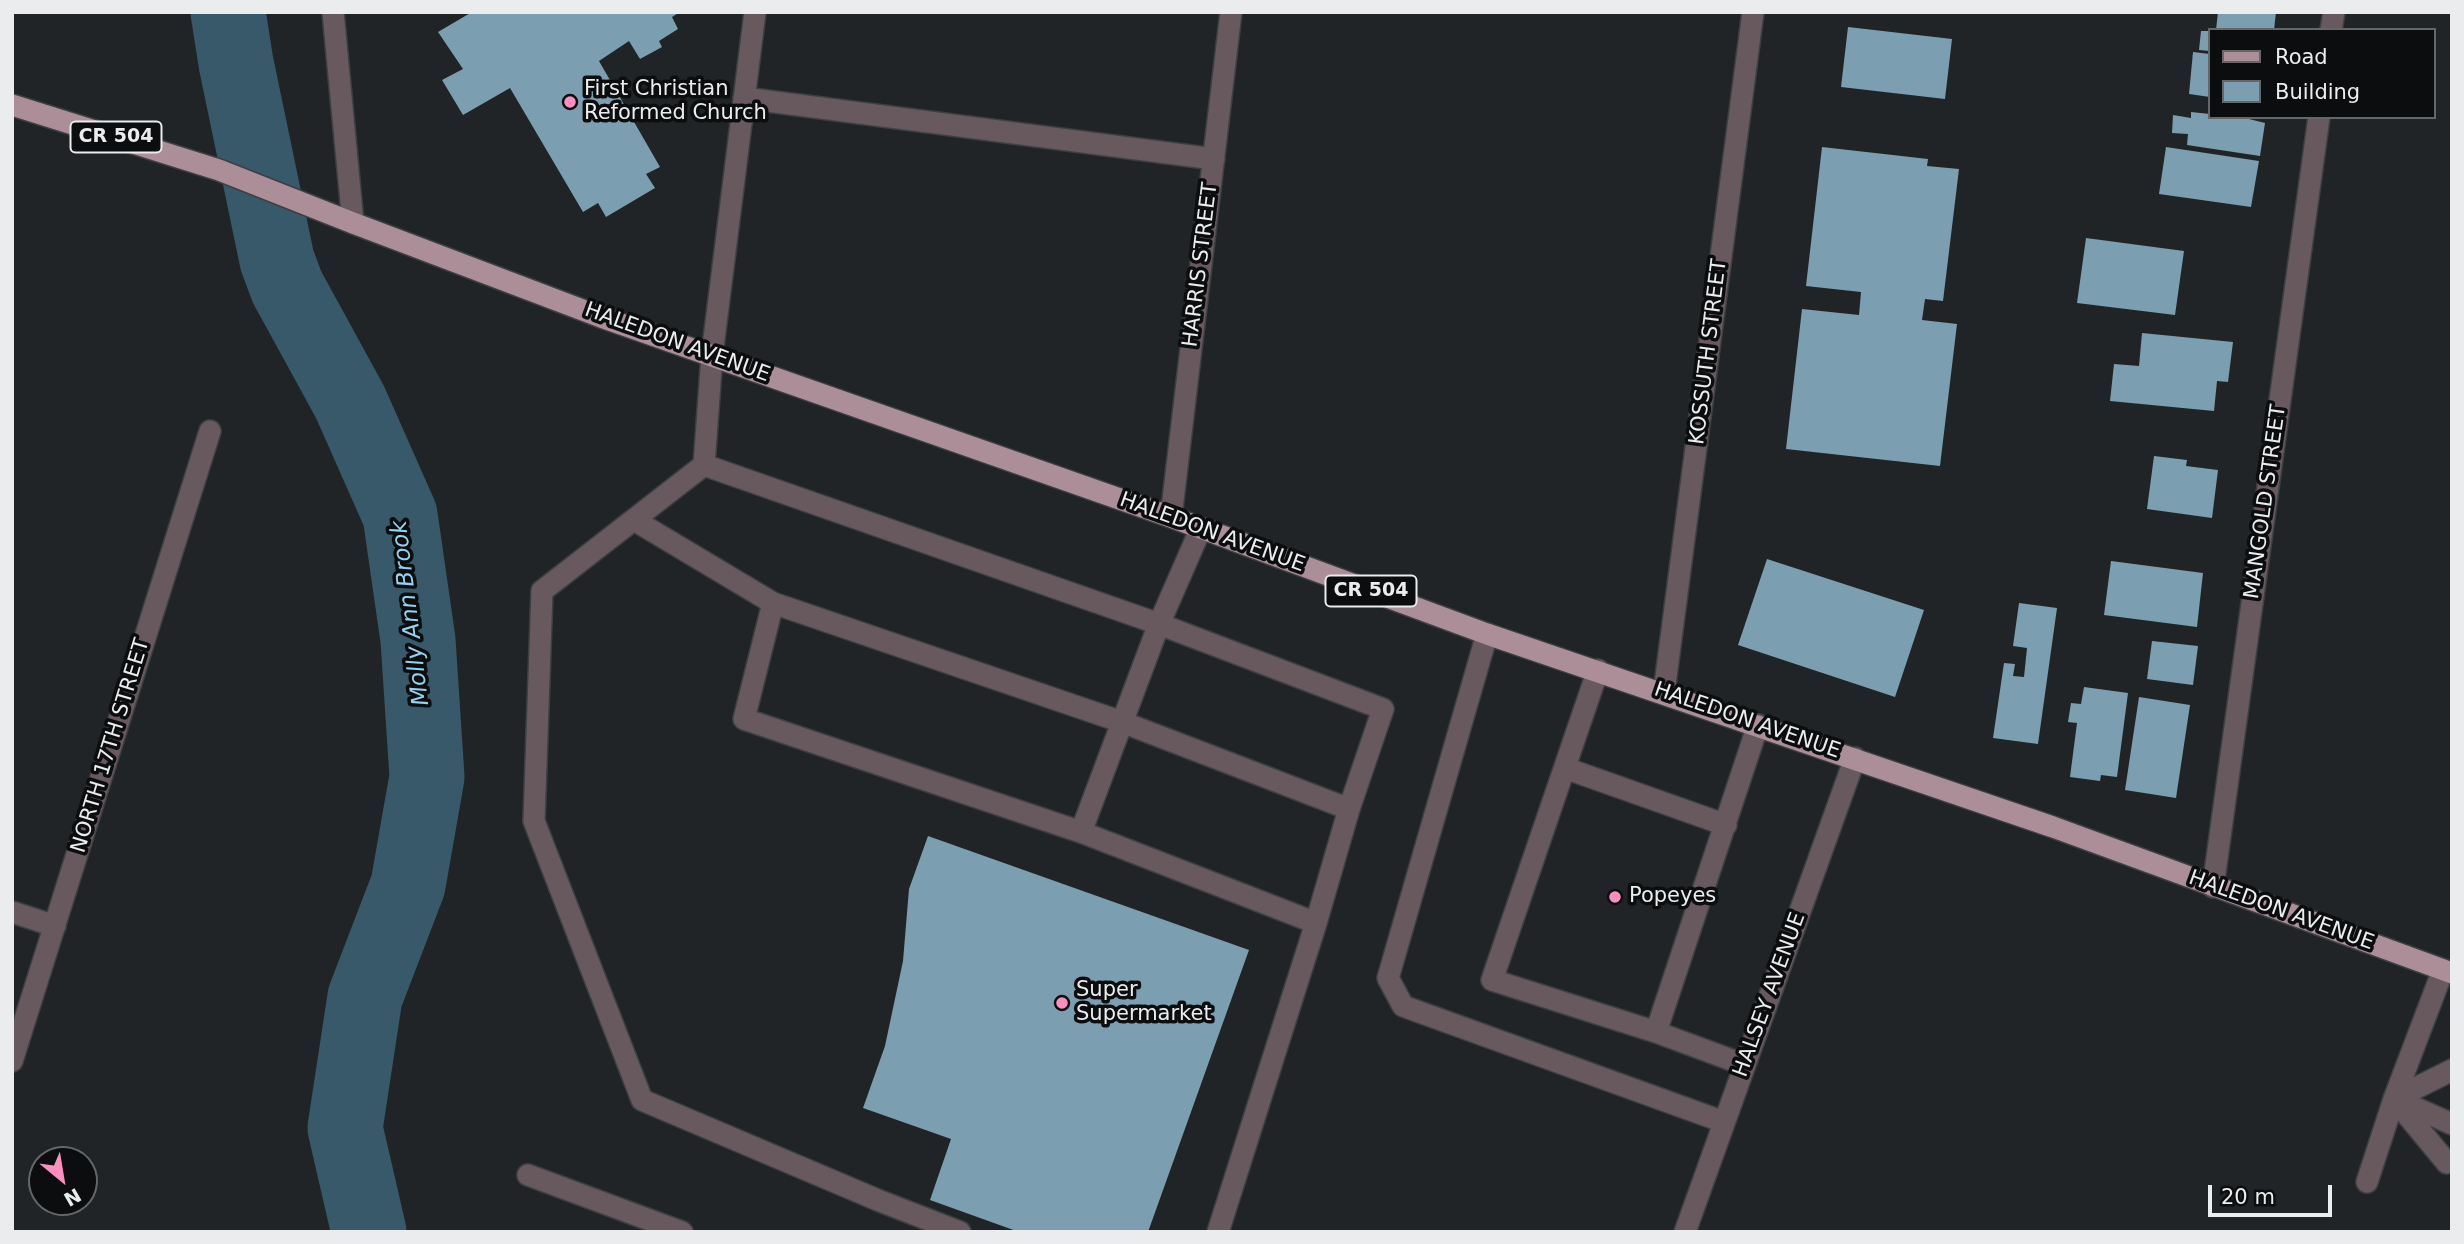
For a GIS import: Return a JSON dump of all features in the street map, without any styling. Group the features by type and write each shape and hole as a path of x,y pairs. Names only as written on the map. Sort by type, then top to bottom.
{"main road":[{"name":"HALEDON AVENUE","path":"12,105 219,170 601,317 1171,517 1487,634 1664,692 2053,827 2447,971"}],"street":[{"path":"333,12 353,223"},
{"path":"755,12 712,355 704,466 542,591 534,821 642,1100 960,1232"},
{"name":"HARRIS STREET","path":"1171,517 1231,12"},
{"name":"KOSSUTH STREET","path":"1664,692 1753,12"},
{"path":"744,98 1214,159"},
{"name":"MANGOLD STREET","path":"2213,887 2319,119"},
{"name":"NORTH 17TH STREET","path":"12,1061 210,431"},
{"path":"704,466 1159,624 1383,709 1349,809 1316,923 1218,1232"},
{"path":"634,520 773,603 1122,722 1349,809"},
{"path":"1081,832 1159,624 1200,528"},
{"path":"773,603 744,719 1081,832 1316,923"},
{"path":"1487,634 1388,978 1403,1006 1724,1122"},
{"path":"1598,670 1492,980 1656,1032 1745,1065"},
{"path":"1656,1032 1758,725"},
{"name":"HALSEY AVENUE","path":"1685,1232 1855,758"},
{"path":"1565,768 1726,825"},
{"path":"12,912 55,926"},
{"path":"2367,1182 2394,1099 2447,971"},
{"path":"2394,1099 2452,1070"},
{"path":"2394,1099 2435,1088 2452,1088"},
{"path":"2394,1099 2452,1124"},
{"path":"2394,1099 2447,1163"},
{"path":"528,1175 682,1232"}],"building":[{"name":"First Christian Reformed Church","path":"472,12 680,12 672,17 678,29 659,41 662,47 640,59 629,41 599,61 660,167 646,174 655,188 606,217 598,203 583,212 510,88 463,115 442,80 463,69 438,32"},
{"path":"2218,12 2276,12 2274,28 2216,28"},
{"path":"1848,27 1952,39 1945,99 1841,87"},
{"path":"2201,31 2208,31 2208,51 2199,50"},
{"path":"2193,52 2208,54 2208,97 2189,94"},
{"path":"2191,112 2208,114 2208,119 2249,119 2265,123 2260,156 2187,145 2188,134 2172,133 2173,115 2191,118"},
{"path":"1822,147 1928,159 1927,166 1959,169 1943,301 1925,299 1922,320 1957,324 1940,466 1786,449 1802,309 1859,315 1861,292 1806,286"},
{"path":"2166,147 2259,161 2251,207 2159,194"},
{"path":"2086,238 2184,251 2175,315 2077,303"},
{"path":"2142,333 2233,342 2228,382 2217,381 2214,411 2110,401 2114,364 2139,366"},
{"path":"2154,456 2187,460 2186,466 2218,470 2212,518 2147,509"},
{"path":"1767,559 1924,610 1895,697 1738,645"},
{"path":"2111,561 2203,573 2197,627 2104,615"},
{"path":"2019,603 2057,608 2038,744 1993,738 2004,663 2015,664 2013,676 2024,677 2027,648 2013,646"},
{"path":"2152,641 2198,646 2193,685 2147,679"},
{"path":"2084,687 2128,693 2117,777 2101,775 2100,781 2070,777 2077,723 2068,722 2071,703 2081,704"},
{"path":"2139,697 2190,705 2176,798 2125,790"},
{"name":"Super Supermarket","path":"928,836 1249,950 1148,1232 1019,1232 930,1200 951,1139 863,1108 885,1046 903,961 909,889"}],"waterway":[{"name":"Molly Ann Brook","path":"228,12 277,260 287,287 350,402 400,515 418,640 427,777 408,885 365,997 345,1128 369,1232"}],"place":[{"name":"First Christian Reformed Church","path":"570,102"},
{"name":"Popeyes","path":"1615,897"},
{"name":"Super Supermarket","path":"1062,1003"}]}
